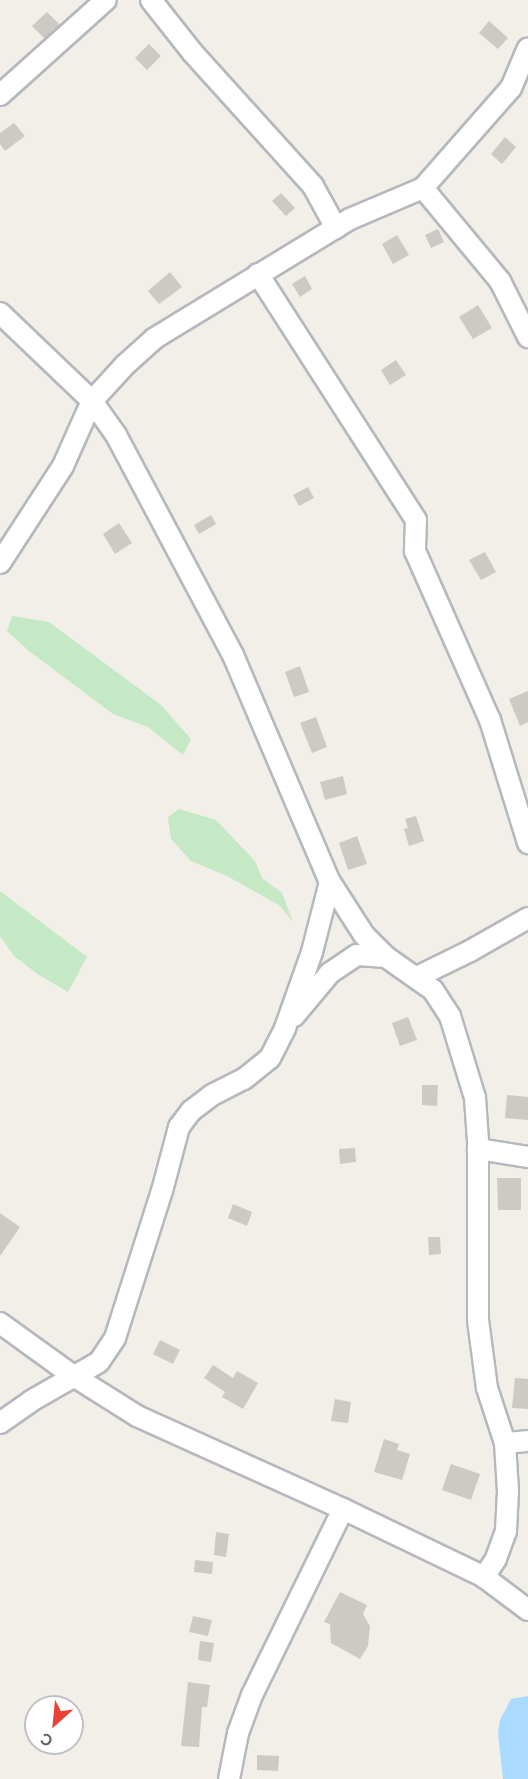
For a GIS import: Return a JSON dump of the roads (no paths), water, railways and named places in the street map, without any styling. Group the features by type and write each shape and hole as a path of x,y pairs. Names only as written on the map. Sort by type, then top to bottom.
{"street":[{"path":"0,95 106,0"},
{"path":"151,0 192,52 314,186 336,228"},
{"path":"0,562 63,466 92,401 155,338 336,228 376,206 423,188 511,88 528,48"},
{"path":"423,188 500,281 528,337"},
{"path":"258,274 416,520 415,551 490,720 528,843"},
{"path":"0,313 92,401 116,435 233,655 330,882 364,935 386,957 417,976 433,990 450,1016 474,1098 478,1149 478,1320 487,1388 505,1443 508,1491 506,1532 496,1559 484,1577"},
{"path":"0,1423 72,1375 99,1362 115,1338 162,1191 179,1127 191,1111 205,1100 244,1079 270,1058 285,1028 312,952 330,882"},
{"path":"417,976 470,951 528,918"},
{"path":"285,1028 330,973 357,955 386,957"},
{"path":"478,1149 528,1157"},
{"path":"0,1323 72,1375 137,1416 343,1509 484,1577 528,1610"},
{"path":"505,1443 528,1441"},
{"path":"229,1779 238,1733 252,1695 343,1509"}],"water":[{"path":"528,1696 528,1779 503,1779 498,1733 500,1720 511,1699"}]}
